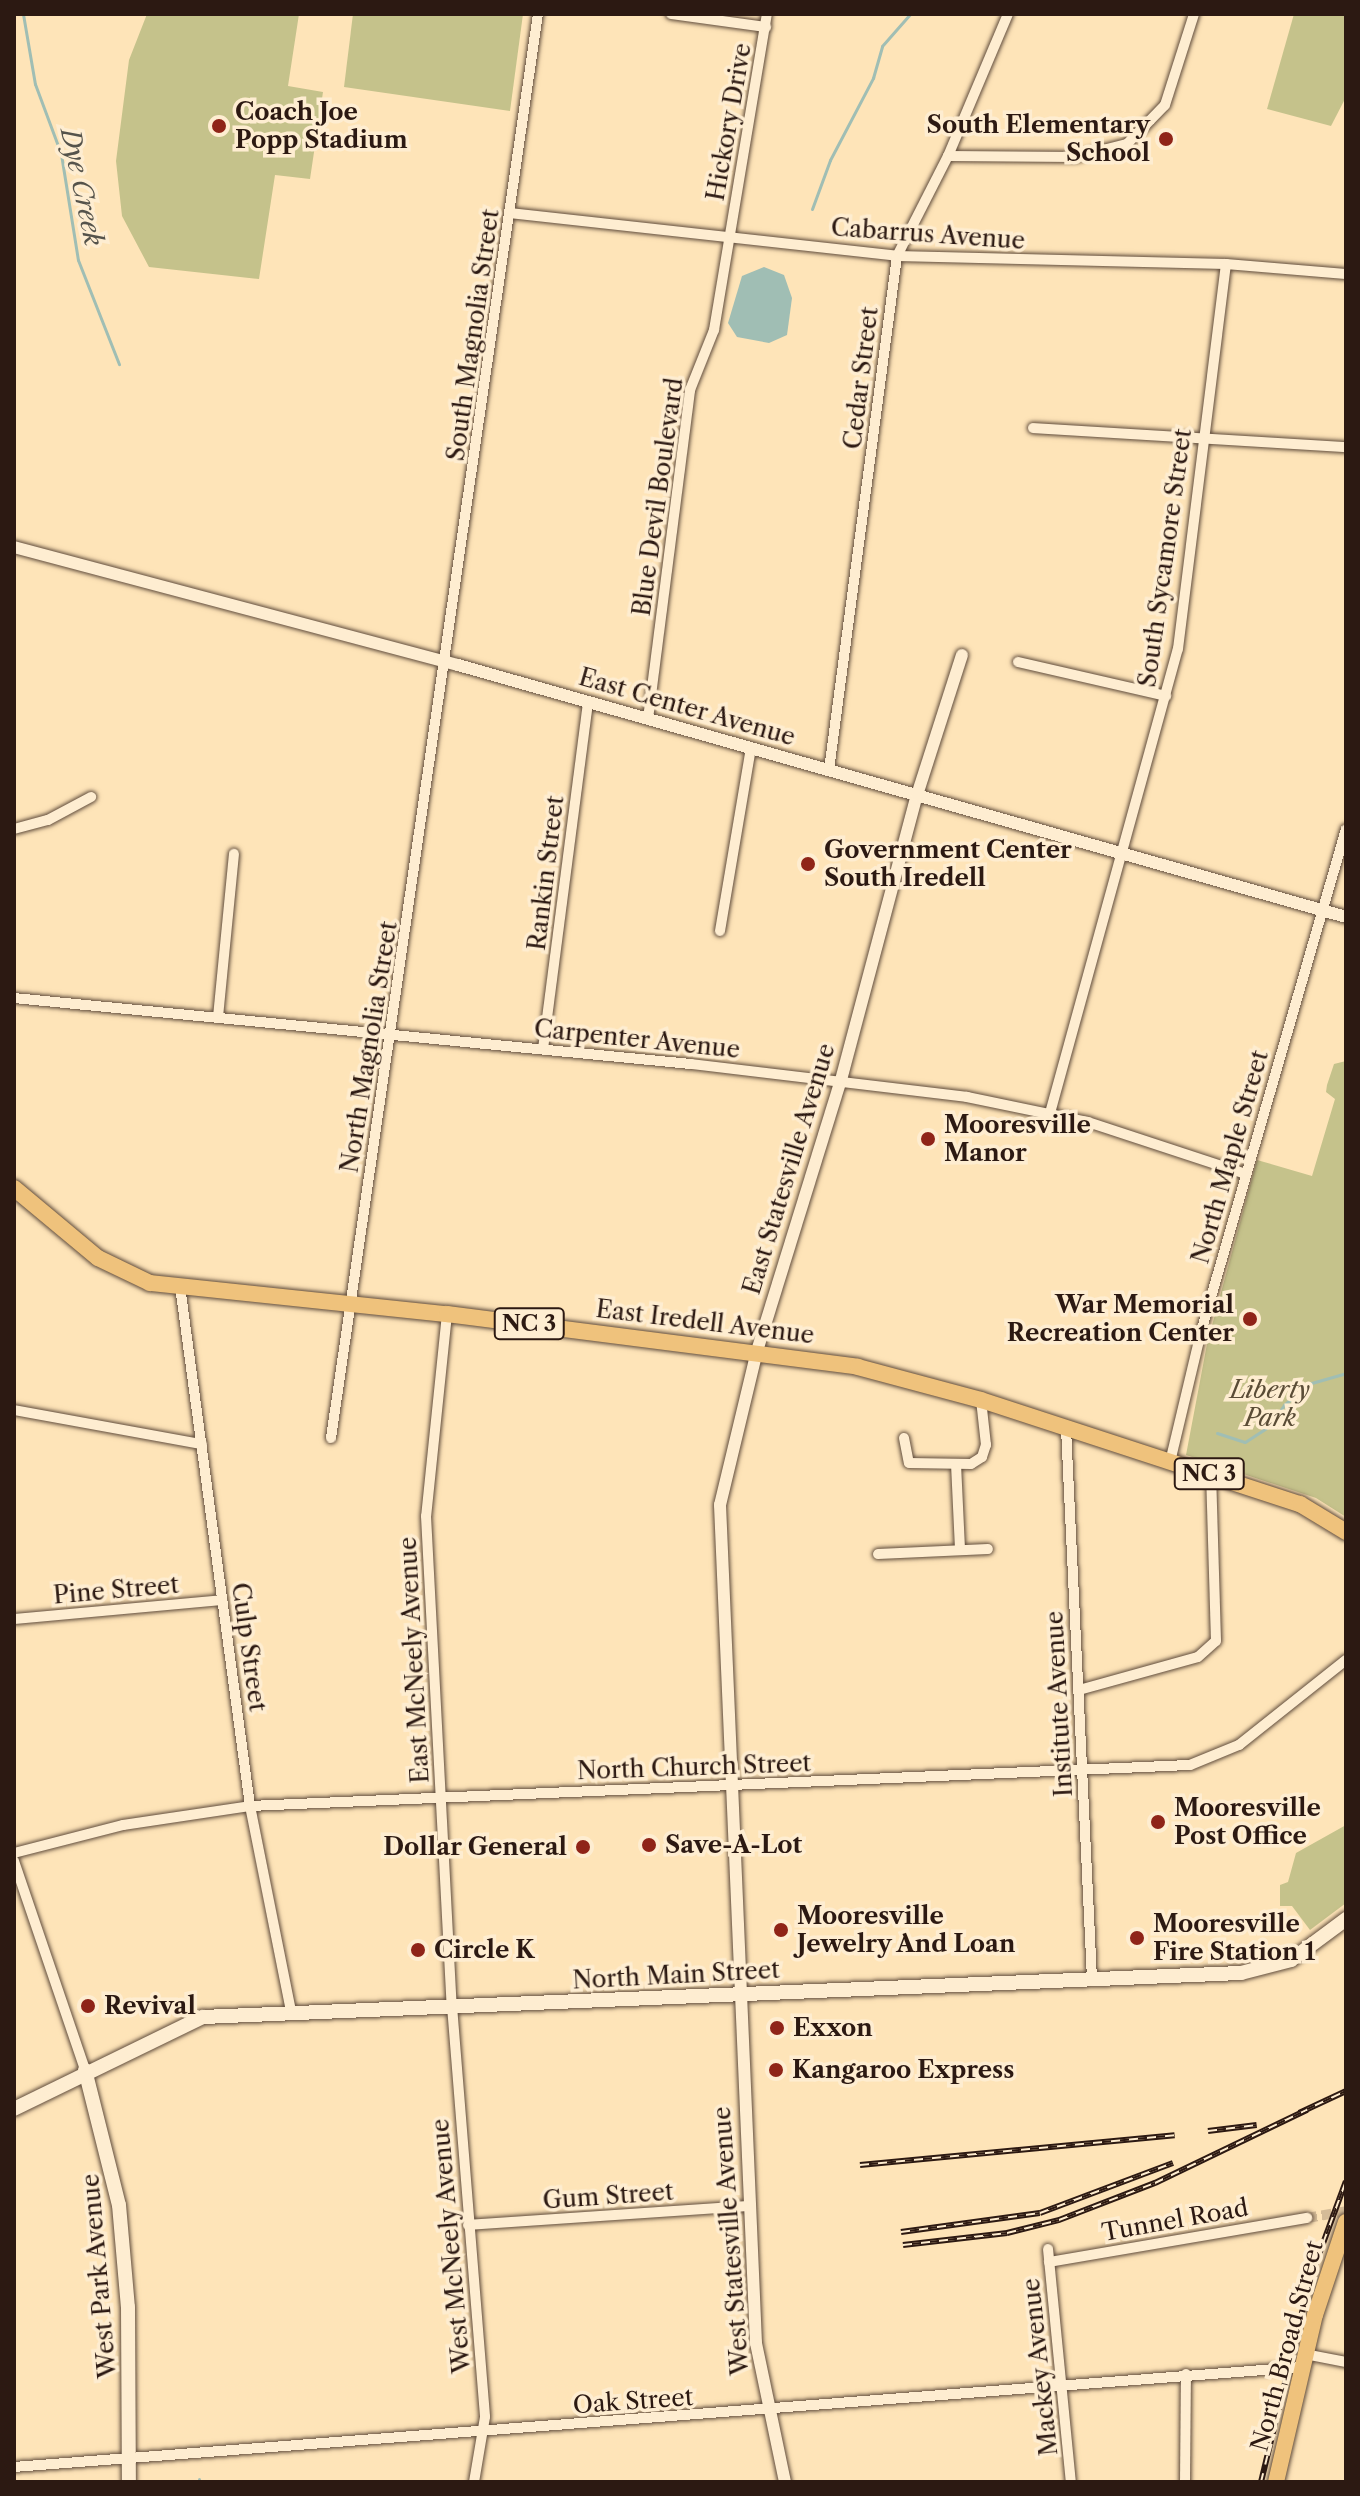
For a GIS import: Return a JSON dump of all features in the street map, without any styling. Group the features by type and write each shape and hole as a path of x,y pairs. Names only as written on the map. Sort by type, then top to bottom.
{"main road":[{"name":"East Iredell Avenue","path":"14,1188 124,1275 180,1286 757,1351 908,1378 1300,1504 1346,1532"},
{"name":"North Main Street","path":"14,2109 85,2070 203,2017 1266,1970 1291,1960 1346,1919"},
{"name":"West Park Avenue","path":"85,2070 119,2205 128,2307 129,2482"},
{"name":"North Broad Street","path":"1276,2482 1303,2361 1346,2222"}],"street":[{"name":"South Magnolia Street","path":"448,662 538,14"},
{"path":"671,14 766,27"},
{"name":"Hickory Drive","path":"730,238 767,14"},
{"name":"Cedar Street","path":"829,770 897,256 948,156 1008,14"},
{"path":"948,156 1075,157 1127,144 1165,105 1194,14"},
{"name":"Cabarrus Avenue","path":"510,213 897,256 1226,264 1346,274"},
{"name":"Blue Devil Boulevard","path":"648,719 690,390 714,330 730,238"},
{"name":"South Sycamore Street","path":"1050,1113 1119,853 1178,649 1226,264"},
{"path":"1033,428 1346,447"},
{"name":"East Center Avenue","path":"14,547 448,662 1346,917"},
{"name":"East Statesville Avenue","path":"741,1994 720,1505 757,1351 841,1080 917,795 962,655"},
{"name":"North Magnolia Street","path":"331,1438 448,662"},
{"path":"1018,662 1166,696"},
{"name":"Rankin Street","path":"543,1049 588,702"},
{"path":"720,931 751,748"},
{"path":"14,829 48,820 91,797"},
{"name":"North Maple Street","path":"1170,1462 1246,1174 1346,829"},
{"path":"218,1017 234,854"},
{"name":"Carpenter Avenue","path":"14,998 841,1080 1050,1113 1246,1174"},
{"name":"Culp Street","path":"180,1286 250,1806 291,2011"},
{"name":"East McNeely Avenue","path":"447,1314 426,1516 452,2006"},
{"path":"904,1438 909,1463 956,1464 982,1457 986,1445 981,1400"},
{"path":"14,1410 202,1444"},
{"name":"Institute Avenue","path":"1066,1428 1092,1979"},
{"path":"956,1464 960,1550"},
{"path":"1079,1690 1198,1657 1216,1641 1211,1475"},
{"path":"878,1554 988,1549"},
{"name":"Pine Street","path":"14,1619 222,1600"},
{"name":"North Church Street","path":"14,1853 123,1825 250,1806 1083,1771 1206,1760 1239,1745 1346,1660"},
{"path":"14,1861 85,2070"},
{"name":"West Statesville Avenue","path":"741,1994 756,2343 785,2482"},
{"name":"West McNeely Avenue","path":"452,2006 485,2431 474,2482"},
{"name":"Gum Street","path":"468,2225 750,2206"},
{"name":"Tunnel Road","path":"1049,2262 1307,2218"},
{"name":"Mackey Avenue","path":"1048,2249 1071,2482"},
{"name":"Oak Street","path":"14,2467 130,2456 768,2412 1303,2361 1346,2362"},
{"path":"1185,2482 1186,2374"}],"green space":[{"name":"Coach Joe Popp Stadium","path":"147,14 299,14 288,86 323,92 310,179 275,175 259,279 149,267 122,216 116,161 129,60"},
{"path":"353,14 523,14 510,111 344,87"},
{"path":"1294,14 1346,14 1346,97 1331,126 1267,109"},
{"name":"Liberty Park","path":"1346,1061 1346,1517 1316,1498 1186,1455 1207,1344 1257,1160 1312,1176 1335,1099 1326,1092 1327,1085 1334,1064"},
{"path":"1346,1825 1346,1903 1310,1930 1292,1906 1280,1906 1280,1885 1288,1882 1296,1853"}],"water":[{"path":"764,267 784,275 792,298 787,335 769,343 737,337 728,323 742,276"}],"waterway":[{"name":"Dye Creek","path":"23,14 35,84 61,154 78,260 119,364"},
{"path":"812,209 830,160 873,78 882,46 910,14"},
{"path":"1217,1433 1245,1442 1271,1425 1284,1405 1308,1384 1346,1373"}],"tunnel":[{"path":"1307,2218 1346,2211"}],"railway":[{"path":"1299,2113 1346,2091"},
{"path":"903,2245 1007,2233 1059,2220 1155,2183 1307,2110"},
{"path":"1208,2131 1257,2125"},
{"path":"860,2165 1175,2135"},
{"path":"901,2232 1040,2213 1173,2163"},
{"path":"1261,2482 1311,2276 1346,2181"}],"place":[{"name":"Coach Joe Popp Stadium","path":"219,126"},
{"name":"South Elementary School","path":"1166,139"},
{"name":"Government Center South Iredell","path":"808,864"},
{"name":"Mooresville Manor","path":"928,1139"},
{"name":"War Memorial Recreation Center","path":"1250,1319"},
{"name":"Mooresville Post Office","path":"1158,1822"},
{"name":"Save-A-Lot","path":"649,1845"},
{"name":"Dollar General","path":"583,1847"},
{"name":"Mooresville Jewelry And Loan","path":"781,1930"},
{"name":"Mooresville Fire Station 1","path":"1137,1938"},
{"name":"Circle K","path":"418,1950"},
{"name":"Revival","path":"88,2006"},
{"name":"Exxon","path":"777,2028"},
{"name":"Kangaroo Express","path":"776,2070"}]}
